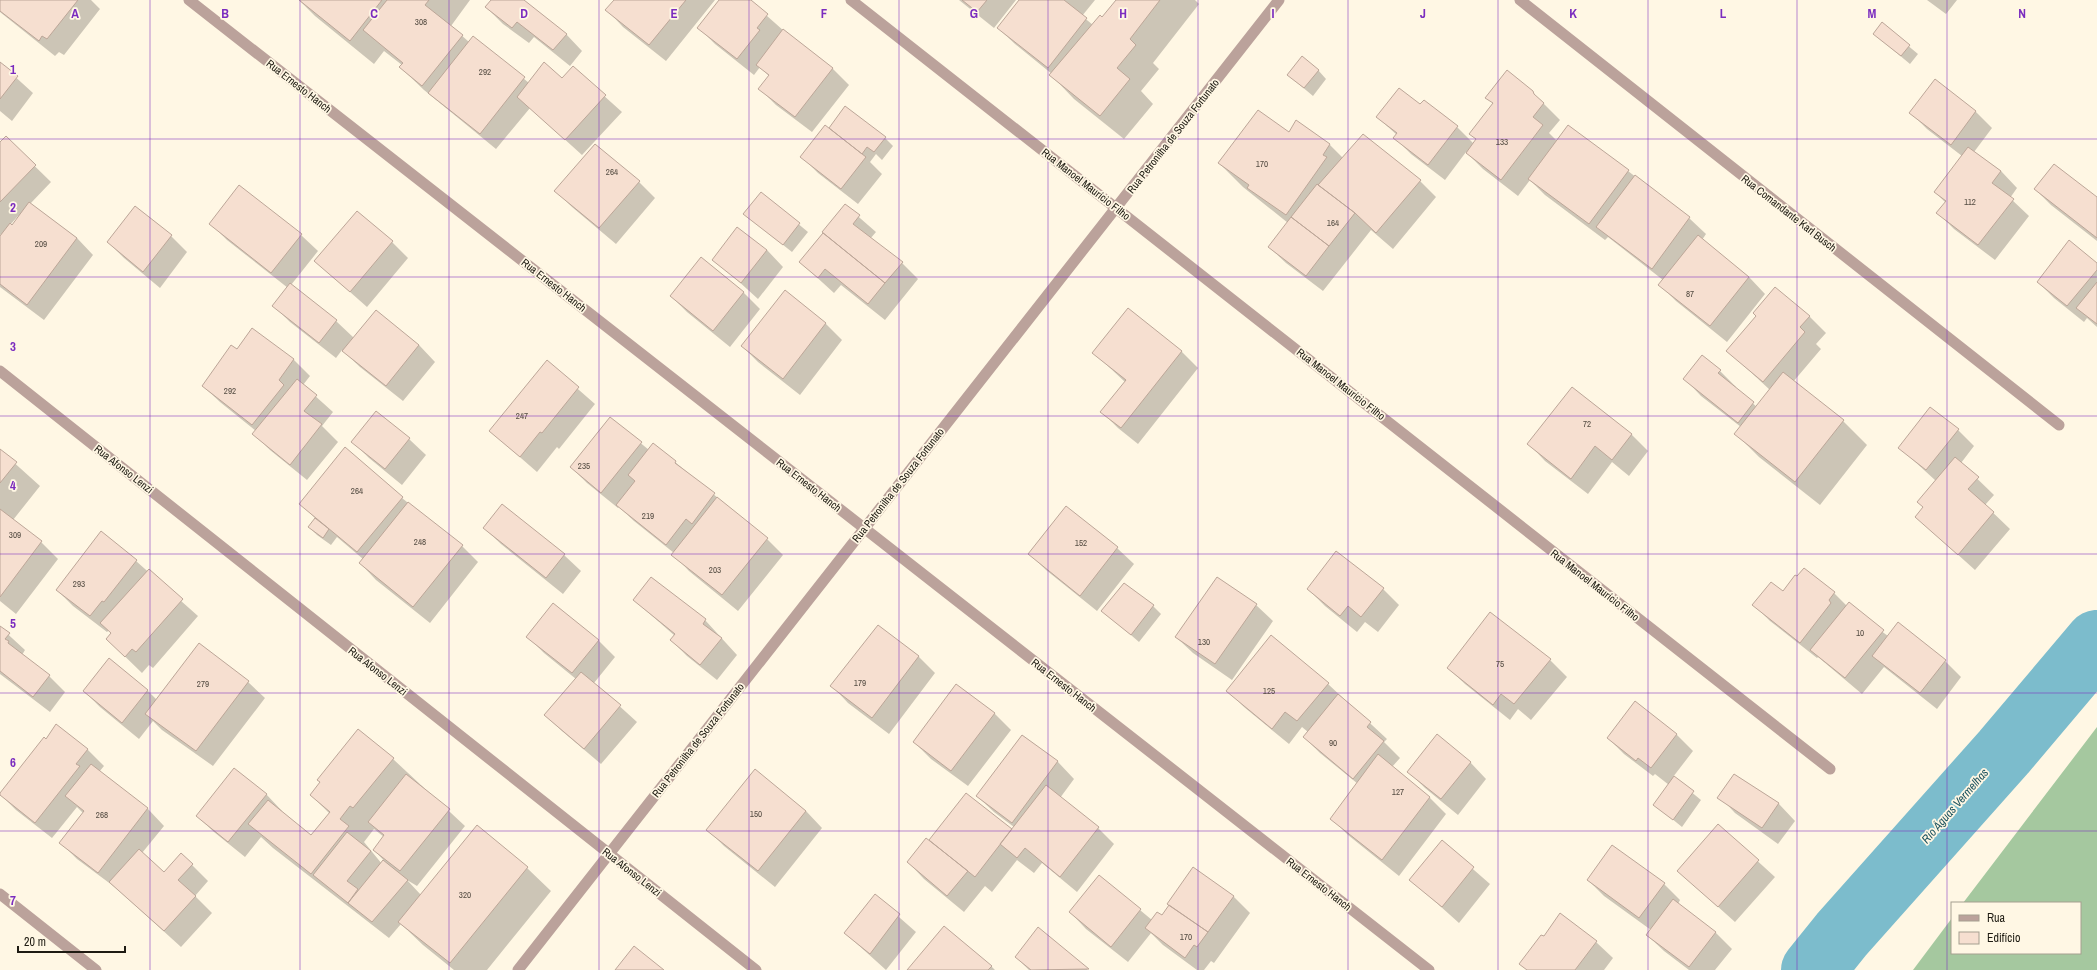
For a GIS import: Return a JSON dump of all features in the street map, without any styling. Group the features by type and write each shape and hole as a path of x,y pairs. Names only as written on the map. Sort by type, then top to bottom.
{"street":[{"name":"Rua Ernesto Hanch","path":"189,0 1429,970"},
{"name":"Rua Manoel Maurício Filho","path":"851,0 1830,769"},
{"name":"Rua Petronilha de Souza Fortunato","path":"518,970 1279,0"},
{"name":"Rua Comandante Karl Busch","path":"1520,0 2059,425"},
{"name":"Rua Afonso Lenzi","path":"0,371 756,970"},
{"path":"0,894 96,970"}],"green space":[{"path":"2097,727 2097,970 1913,970 1951,919 1951,954 2081,954 2081,902 1964,902"}],"building":[{"path":"0,0 78,0 47,39 42,36 39,41 0,11"},
{"path":"299,0 382,0 350,41"},
{"path":"387,0 429,0 425,5 463,35 422,86 399,67 403,63 363,30"},
{"path":"491,0 524,0 567,34 553,50 517,22 512,28 485,7"},
{"path":"614,0 686,0 649,45 605,10"},
{"path":"719,0 751,0 768,14 757,28 760,30 737,59 697,28"},
{"path":"962,0 987,0 977,12"},
{"path":"1019,0 1064,0 1087,18 1048,68 997,28"},
{"path":"1116,0 1160,0 1130,39 1136,45 1117,68 1130,79 1100,116 1049,75 1100,15 1102,17"},
{"path":"1882,22 1910,45 1901,56 1873,34"},
{"path":"783,29 833,68 795,117 758,89 769,75 756,65"},
{"path":"473,36 525,77 480,134 428,93"},
{"path":"1302,56 1319,70 1304,88 1287,75"},
{"path":"0,62 18,76 0,99"},
{"path":"544,62 562,78 573,66 606,95 565,140 517,97"},
{"path":"1507,70 1533,91 1534,94 1544,103 1533,117 1543,125 1501,180 1466,153 1476,139 1469,134 1493,103 1485,98"},
{"path":"1935,79 1976,111 1951,145 1909,113"},
{"path":"1399,88 1420,104 1424,100 1458,126 1428,165 1393,138 1397,133 1376,117"},
{"path":"845,106 886,137 874,152 867,147 862,154 829,128"},
{"path":"1258,110 1289,132 1296,120 1330,144 1323,155 1327,157 1286,215 1247,188 1249,185 1218,163"},
{"path":"825,125 866,157 841,189 800,157"},
{"path":"1568,125 1629,170 1589,224 1528,179"},
{"path":"1363,134 1421,180 1376,233 1355,213 1318,185"},
{"path":"6,136 36,165 0,202 0,142"},
{"path":"595,144 640,181 599,228 554,191"},
{"path":"1968,147 2001,171 1992,183 2014,199 1978,245 1936,213 1946,201 1934,192"},
{"path":"2054,164 2097,197 2097,238 2034,189"},
{"path":"1635,175 1690,217 1652,269 1596,227"},
{"path":"1317,184 1355,213 1329,246 1291,217"},
{"path":"239,185 302,234 271,273 209,224"},
{"path":"761,192 800,223 783,245 743,214"},
{"path":"29,202 77,238 27,305 0,284 0,236 10,223 12,225"},
{"path":"845,204 860,215 853,224 903,262 885,283 822,232"},
{"path":"135,206 172,235 143,272 107,242"},
{"path":"357,211 393,241 350,292 314,261"},
{"path":"1291,217 1329,246 1306,276 1268,247"},
{"path":"737,227 767,250 741,283 712,260"},
{"path":"823,233 885,283 868,304 825,269 818,278 799,262"},
{"path":"1698,235 1749,277 1710,326 1658,285"},
{"path":"2069,240 2097,263 2097,270 2067,306 2037,282"},
{"path":"701,257 744,292 713,331 670,296"},
{"path":"2097,282 2097,324 2076,308"},
{"path":"290,283 337,320 319,343 272,306"},
{"path":"1775,287 1810,316 1800,327 1805,332 1763,382 1726,351 1756,316 1753,313"},
{"path":"785,290 826,323 783,379 741,346"},
{"path":"1128,308 1182,351 1121,428 1100,412 1126,380 1092,353"},
{"path":"376,310 419,345 386,386 342,351"},
{"path":"252,328 294,359 279,380 284,385 252,425 202,386 231,345 237,349"},
{"path":"1702,355 1721,370 1718,373 1754,402 1738,423 1683,379"},
{"path":"547,360 579,387 542,433 540,432 520,457 489,431"},
{"path":"1783,372 1844,420 1795,482 1734,434"},
{"path":"297,379 317,395 304,411 322,424 290,465 252,434"},
{"path":"1572,387 1632,434 1612,460 1595,446 1571,479 1527,444"},
{"path":"1930,407 1959,429 1926,470 1898,448"},
{"path":"376,411 410,438 385,469 351,442"},
{"path":"610,417 642,442 601,493 570,467"},
{"path":"653,443 676,461 675,463 715,493 692,524 686,519 666,545 616,505 635,481 628,475"},
{"path":"345,447 403,497 357,552 299,504"},
{"path":"0,449 17,462 0,483"},
{"path":"1955,457 1979,477 1968,489 1994,512 1958,555 1915,517 1923,507 1917,502"},
{"path":"717,497 768,538 722,595 671,555"},
{"path":"408,502 463,545 413,607 359,563"},
{"path":"502,504 565,554 546,578 483,528"},
{"path":"1066,506 1118,547 1080,596 1028,554"},
{"path":"0,509 42,541 0,597"},
{"path":"315,518 329,529 323,538 308,527"},
{"path":"101,531 137,560 104,602 102,601 90,616 56,590"},
{"path":"1336,551 1384,588 1361,617 1348,606 1340,616 1307,589"},
{"path":"1804,568 1835,592 1829,600 1831,603 1800,643 1752,605 1771,582 1783,591 1795,575 1797,576"},
{"path":"149,569 183,599 136,652 132,649 125,657 106,639 111,633 100,623"},
{"path":"651,577 706,619 703,624 722,638 700,665 670,640 675,634 633,600"},
{"path":"1217,577 1257,604 1215,664 1175,637"},
{"path":"1124,583 1154,605 1131,635 1101,611"},
{"path":"1849,602 1884,630 1845,678 1810,650"},
{"path":"553,603 599,640 572,673 526,637"},
{"path":"1490,612 1551,659 1514,704 1501,694 1493,705 1447,668"},
{"path":"1898,622 1946,660 1920,693 1872,656"},
{"path":"878,625 919,656 872,718 830,686"},
{"path":"0,626 10,633 5,639 9,641 8,643 50,675 33,697 0,671"},
{"path":"1271,635 1329,683 1297,721 1285,712 1272,729 1226,691"},
{"path":"199,643 249,681 196,751 145,714"},
{"path":"109,658 148,690 122,723 83,691"},
{"path":"581,672 621,705 584,749 544,715"},
{"path":"956,684 995,713 951,771 913,742"},
{"path":"1338,694 1371,722 1367,727 1384,741 1353,779 1303,737"},
{"path":"1635,701 1677,734 1651,768 1638,758 1636,761 1607,738"},
{"path":"56,724 88,749 76,764 80,766 35,823 0,795 0,793 44,737 46,739"},
{"path":"358,729 394,758 353,808 350,806 340,819 349,826 311,874 248,824 268,800 311,835 330,812 310,795 320,782 317,780"},
{"path":"1437,734 1471,762 1441,799 1407,772"},
{"path":"1022,735 1058,761 1012,823 976,796"},
{"path":"1378,754 1430,797 1382,860 1330,819"},
{"path":"91,764 148,808 98,873 59,843 84,811 65,796"},
{"path":"234,768 267,794 228,842 196,816"},
{"path":"755,769 806,811 758,871 706,830"},
{"path":"406,774 450,809 400,871 373,850 384,835 368,822"},
{"path":"1734,774 1779,803 1762,828 1717,798"},
{"path":"1674,776 1694,791 1673,820 1653,805"},
{"path":"1046,785 1099,827 1060,877 1025,848 1017,858 1000,844"},
{"path":"966,793 1012,829 975,877 929,840"},
{"path":"1718,824 1759,860 1718,907 1677,871"},
{"path":"477,825 528,867 450,963 398,922"},
{"path":"347,832 371,851 347,881 358,889 348,903 313,875"},
{"path":"926,838 968,871 947,896 907,862"},
{"path":"1442,840 1474,867 1442,907 1409,880"},
{"path":"1612,845 1665,883 1639,918 1587,880"},
{"path":"139,849 164,872 181,853 193,864 178,880 196,896 164,931 109,882"},
{"path":"383,860 408,880 372,922 348,903"},
{"path":"1193,867 1234,896 1208,932 1167,904"},
{"path":"1099,875 1141,909 1111,947 1069,912"},
{"path":"875,894 900,914 870,954 844,933"},
{"path":"1673,899 1716,932 1689,967 1646,935"},
{"path":"1169,905 1208,932 1197,947 1194,945 1185,958 1145,928 1157,912 1162,915"},
{"path":"1560,913 1597,941 1575,970 1527,970 1519,964 1541,935 1544,936"},
{"path":"944,926 992,966 988,970 907,970"},
{"path":"1038,927 1089,969 1031,970 1015,957"},
{"path":"634,946 664,970 615,970"}],"waterway":[{"name":"Rio Águas Vermelhas","path":"1813,970 1842,934 2004,752 2097,642"}]}
